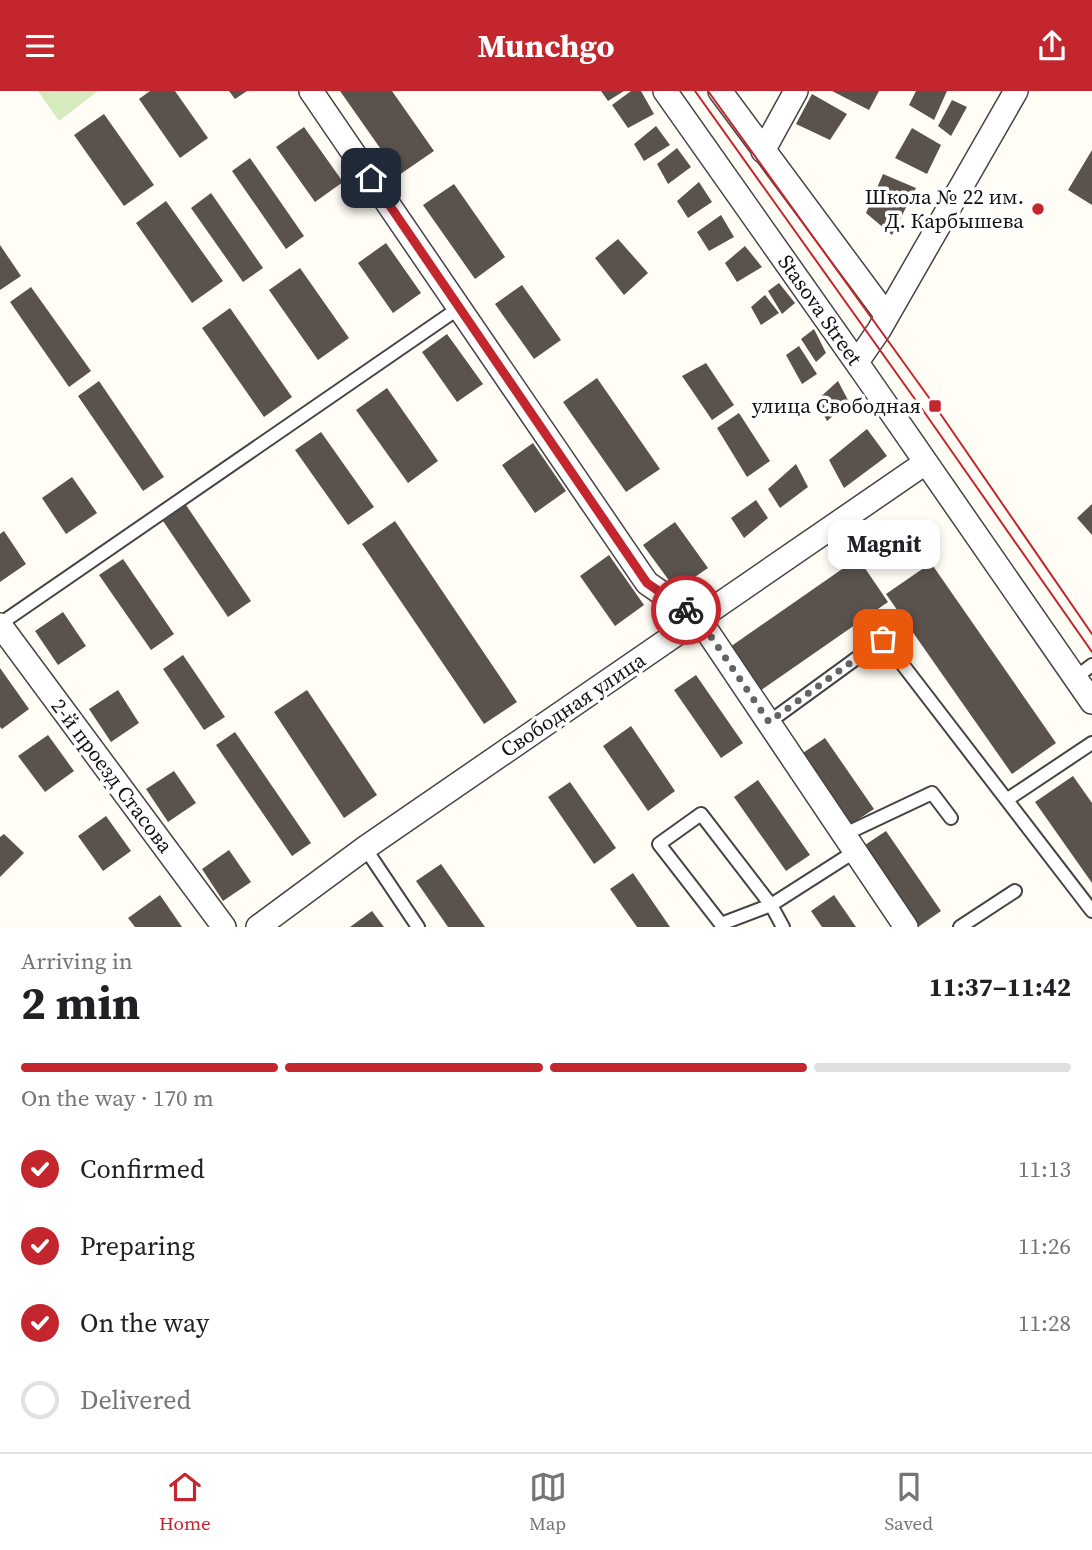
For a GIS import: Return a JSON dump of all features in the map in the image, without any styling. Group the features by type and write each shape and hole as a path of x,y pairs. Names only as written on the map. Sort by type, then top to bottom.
{"street":[{"path":"312,91 647,583 699,619 906,927"},
{"name":"Stasova Street","path":"665,91 857,362 925,463 1083,672 1092,702"},
{"path":"720,91 887,316"},
{"path":"763,151 796,91"},
{"path":"857,362 887,316 1016,91"},
{"name":"Свободная улица","path":"258,927 365,848 925,463"},
{"name":"2-й проезд Стасова","path":"0,624 224,927"}],"lane":[{"path":"0,624 459,307"},
{"path":"769,722 883,639 1092,911"},
{"path":"1008,799 1092,743"},
{"path":"783,927 771,905 701,814 659,844 720,924 771,905 849,843 932,793 951,818"},
{"path":"365,848 418,927"},
{"path":"960,927 1015,891"}],"green space":[{"path":"38,91 98,91 59,121"}],"building":[{"path":"150,91 175,91 208,138 180,158 139,99"},
{"path":"229,91 247,91 235,99"},
{"path":"340,91 392,91 434,151 399,175"},
{"path":"601,91 624,91 608,101"},
{"path":"631,91 641,91 654,114 628,128 612,105"},
{"path":"832,91 879,91 869,110"},
{"path":"916,91 947,91 934,120 909,105"},
{"path":"812,94 847,114 830,140 796,124"},
{"path":"952,100 967,107 951,136 938,126"},
{"path":"104,114 154,185 124,206 74,135"},
{"path":"656,126 670,145 644,161 634,144"},
{"path":"304,127 343,182 315,202 276,147"},
{"path":"912,128 941,145 927,174 895,158"},
{"path":"677,148 691,167 668,184 657,164"},
{"path":"1092,150 1092,205 1068,190"},
{"path":"250,158 304,236 286,249 232,171"},
{"path":"883,174 916,188 892,235 866,213"},
{"path":"699,182 712,202 688,218 677,201"},
{"path":"454,184 505,257 475,279 423,205"},
{"path":"211,193 263,268 243,282 191,208"},
{"path":"166,201 223,281 192,303 136,223"},
{"path":"721,215 734,237 709,251 697,232"},
{"path":"618,239 648,273 624,295 595,258"},
{"path":"386,243 421,293 393,313 358,263"},
{"path":"0,245 21,276 0,290"},
{"path":"745,246 762,267 737,282 725,263"},
{"path":"300,268 349,338 318,360 269,290"},
{"path":"779,283 795,303 782,314 768,291"},
{"path":"522,285 561,340 534,359 495,304"},
{"path":"31,287 91,371 69,387 10,302"},
{"path":"765,295 779,313 761,325 751,307"},
{"path":"230,308 292,397 264,417 202,328"},
{"path":"814,329 826,353 816,362 801,339"},
{"path":"447,334 483,384 457,402 422,352"},
{"path":"799,346 817,374 802,384 786,355"},
{"path":"706,363 734,405 712,420 682,376"},
{"path":"597,378 660,469 626,492 563,402"},
{"path":"99,381 164,477 143,491 78,396"},
{"path":"838,381 849,402 827,421 816,401"},
{"path":"387,388 438,461 408,483 356,410"},
{"path":"739,413 770,461 747,477 717,428"},
{"path":"867,429 887,456 844,488 829,460"},
{"path":"321,432 374,507 348,525 295,450"},
{"path":"533,443 566,491 535,513 502,465"},
{"path":"796,464 808,487 780,508 768,489"},
{"path":"72,477 97,513 66,534 42,498"},
{"path":"756,500 768,518 744,538 731,518"},
{"path":"1092,504 1092,535 1077,518"},
{"path":"186,505 251,601 228,617 163,521"},
{"path":"395,521 517,702 484,724 362,544"},
{"path":"675,522 708,568 676,590 643,545"},
{"path":"4,531 26,564 0,582 0,534"},
{"path":"609,555 644,605 615,626 580,576"},
{"path":"858,558 888,602 760,691 730,647"},
{"path":"123,559 174,634 151,650 99,575"},
{"path":"931,563 1056,743 1012,774 886,594"},
{"path":"63,612 86,646 58,665 35,631"},
{"path":"183,655 225,717 204,730 163,669"},
{"path":"0,668 29,709 2,729 0,727"},
{"path":"696,675 743,743 721,758 674,690"},
{"path":"118,690 139,723 111,742 89,709"},
{"path":"307,690 377,795 344,818 274,712"},
{"path":"631,726 675,791 648,811 603,746"},
{"path":"235,732 311,843 292,856 216,745"},
{"path":"48,735 74,771 45,792 18,756"},
{"path":"825,738 874,809 845,828 797,757"},
{"path":"174,771 196,803 168,822 146,789"},
{"path":"1073,776 1092,803 1092,883 1035,802"},
{"path":"758,780 810,855 786,871 734,797"},
{"path":"570,782 616,848 594,864 548,797"},
{"path":"106,816 131,851 103,871 78,836"},
{"path":"886,831 941,911 918,927 912,927 859,849"},
{"path":"4,834 24,853 0,877 0,837"},
{"path":"229,850 251,882 223,901 202,869"},
{"path":"441,864 485,927 448,927 416,881"},
{"path":"633,873 670,927 637,927 610,889"},
{"path":"160,895 182,927 135,927 128,918"},
{"path":"834,895 856,927 822,927 811,911"},
{"path":"372,911 384,927 350,927"}],"tram line":[{"path":"695,91 1092,652"},
{"path":"708,91 935,406 1092,634"}],"way so far":[{"path":"686,610 699,619 769,722 883,639"}],"place":[{"name":"Школа № 22 им. Д. Карбышева","path":"1038,209"},
{"name":"улица Свободная","path":"935,406"},
{"name":"Magnit","path":"883,639"}],"route":[{"path":"371,178 647,583 686,610"}]}
